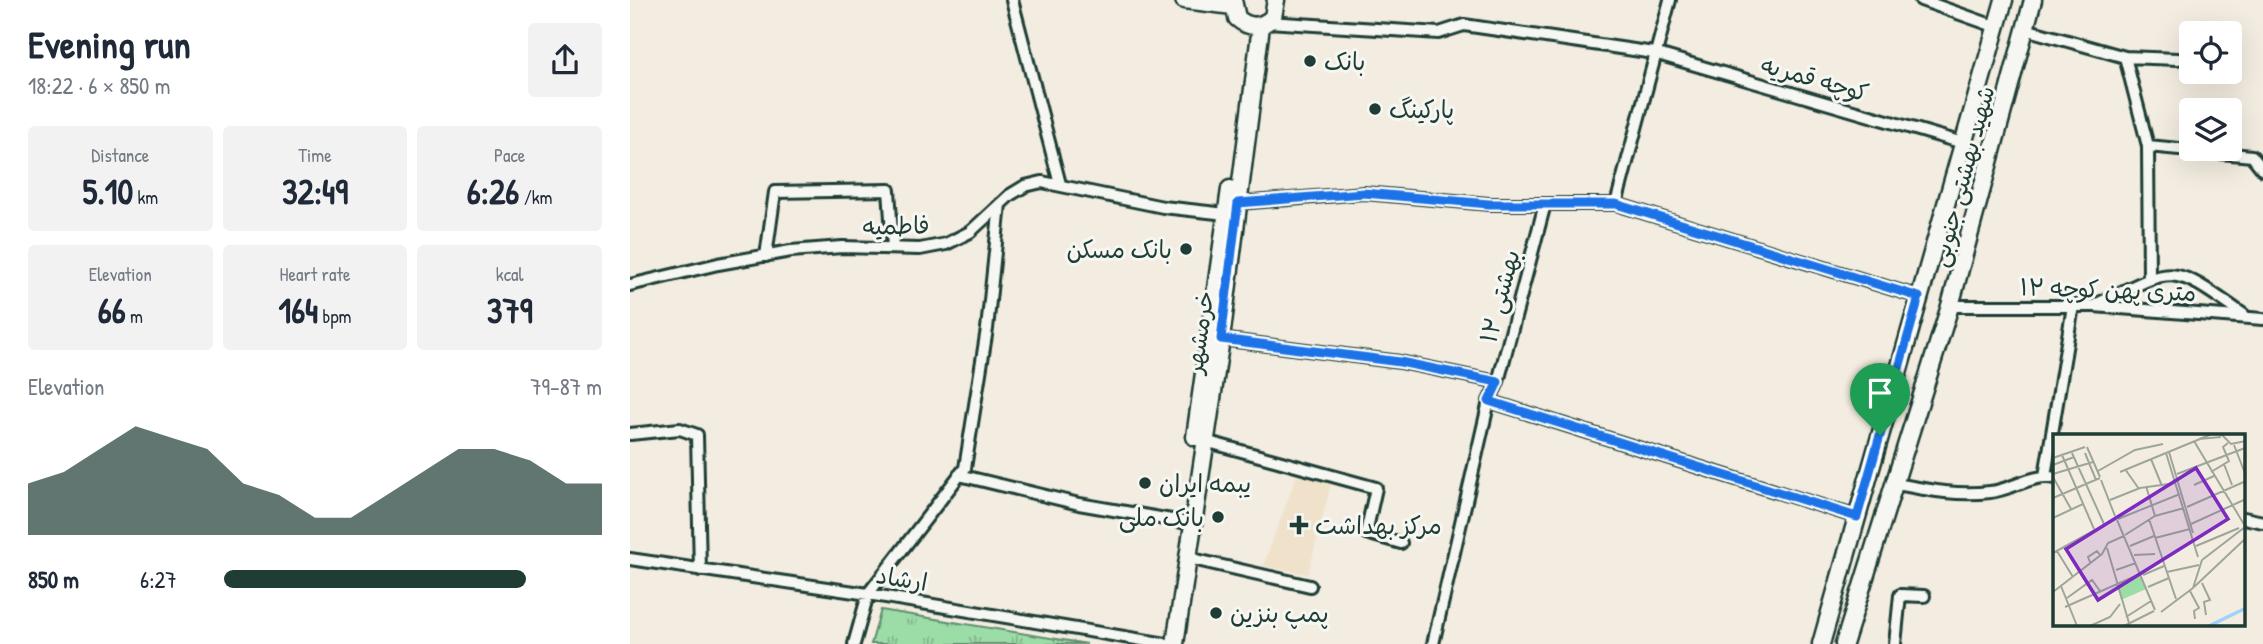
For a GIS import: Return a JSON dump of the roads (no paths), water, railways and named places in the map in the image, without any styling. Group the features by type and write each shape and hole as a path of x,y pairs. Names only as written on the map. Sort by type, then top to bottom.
{"street":[{"path":"1012,0 1060,184"},
{"path":"1184,0 1233,3 1237,18 1261,25"},
{"name":"خرمشهر","path":"1166,644 1261,25 1276,10 1276,0"},
{"path":"1616,204 1670,0"},
{"path":"1921,0 1997,27"},
{"name":"شهید بهشتی جنوبی","path":"1821,644 2004,0"},
{"name":"شهید بهشتی جنوبی","path":"1844,644 1950,306 2033,0"},
{"name":"کوچه قمریه","path":"1261,25 1439,33 1464,25 1654,53 1963,143"},
{"path":"2025,29 2125,57 2178,59"},
{"path":"2125,57 2148,146 2149,278"},
{"path":"2148,146 2252,156 2263,170"},
{"name":"فاطمیه","path":"630,285 766,256 842,247 920,249 946,244 970,232 1000,204 1025,186 1042,182 1163,207 1232,209 1364,193 1489,204 1616,204 1919,297"},
{"path":"766,256 775,192 889,190 893,248"},
{"path":"853,644 868,594 962,471 987,330 1000,204"},
{"name":"بهشتی ۱۲","path":"1433,644 1489,401 1498,382 1545,204"},
{"name":"خرمشهر","path":"1175,644 1221,339 1232,209"},
{"path":"2094,306 2161,274 2187,276 2245,316"},
{"name":"۱۲ متری پهن کوچه","path":"1950,306 2094,306 2263,319"},
{"path":"2056,434 2073,306"},
{"path":"1221,339 1400,362 1498,382"},
{"path":"1489,401 1857,517"},
{"path":"630,434 680,429 697,435 700,569"},
{"path":"1880,435 1907,444"},
{"path":"1205,441 1377,488 1366,533 1401,542"},
{"path":"1896,484 1954,495 1994,492 2050,477 2053,455"},
{"path":"962,471 1079,504 1183,522"},
{"path":"1188,558 1310,586"},
{"name":"ارشاد","path":"630,559 868,594 1166,644"},
{"path":"1895,644 1900,595 1924,596"}],"place":[{"name":"بانک","path":"1310,61"},
{"name":"پارکینگ","path":"1375,109"},
{"name":"بانک مسکن","path":"1186,249"},
{"name":"یبمه ایران","path":"1145,483"},
{"name":"بانک ملی","path":"1218,517"},
{"name":"مرکز بهداشت","path":"1299,525"},
{"name":"پمپ بنزین","path":"1216,613"}]}
